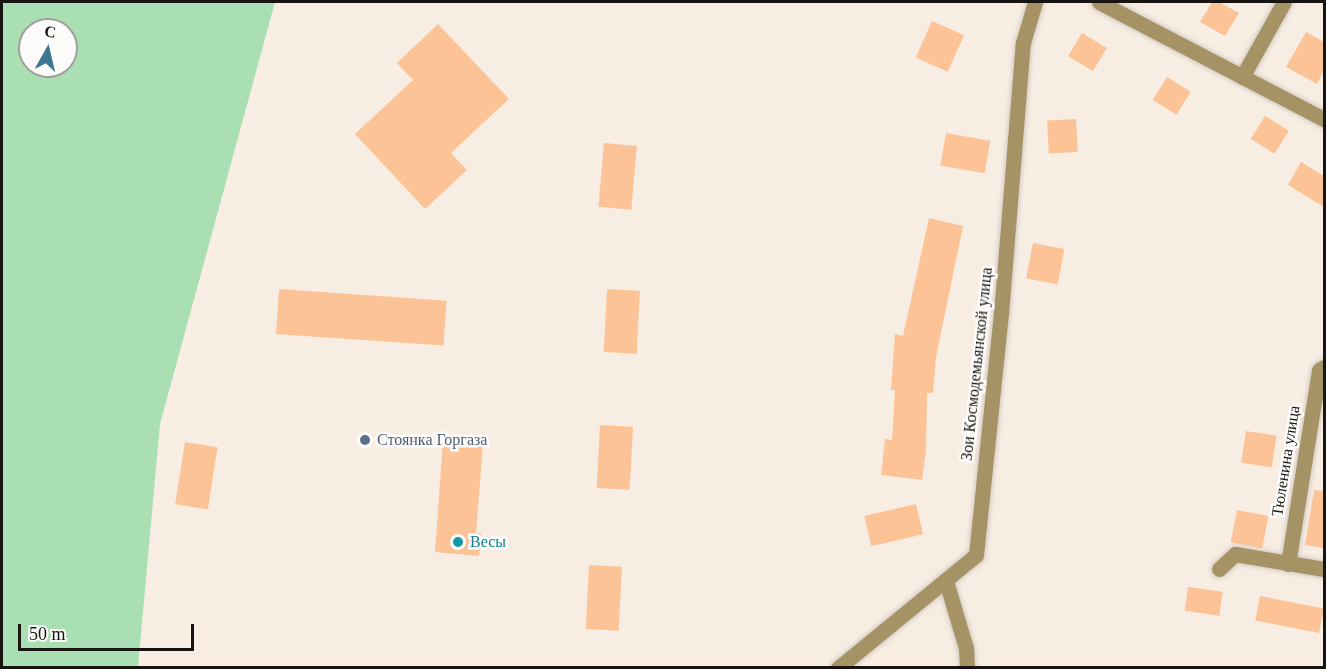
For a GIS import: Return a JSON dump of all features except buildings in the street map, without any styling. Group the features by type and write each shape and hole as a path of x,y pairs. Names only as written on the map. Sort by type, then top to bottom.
{"street":[{"name":"Зои Космодемьянской улица","path":"838,668 976,555 1001,315 1023,43 1035,2"},
{"path":"1099,2 1324,119"},
{"path":"1242,76 1284,2"},
{"name":"Тюленина улица","path":"1288,564 1319,370 1324,367"},
{"path":"1219,569 1235,554 1324,569"},
{"path":"946,581 966,648 968,668"}],"green space":[{"path":"2,2 275,2 160,424 138,667 2,667"}],"place":[{"name":"Стоянка Горгаза","path":"365,440"},
{"name":"Весы","path":"458,542"}]}
